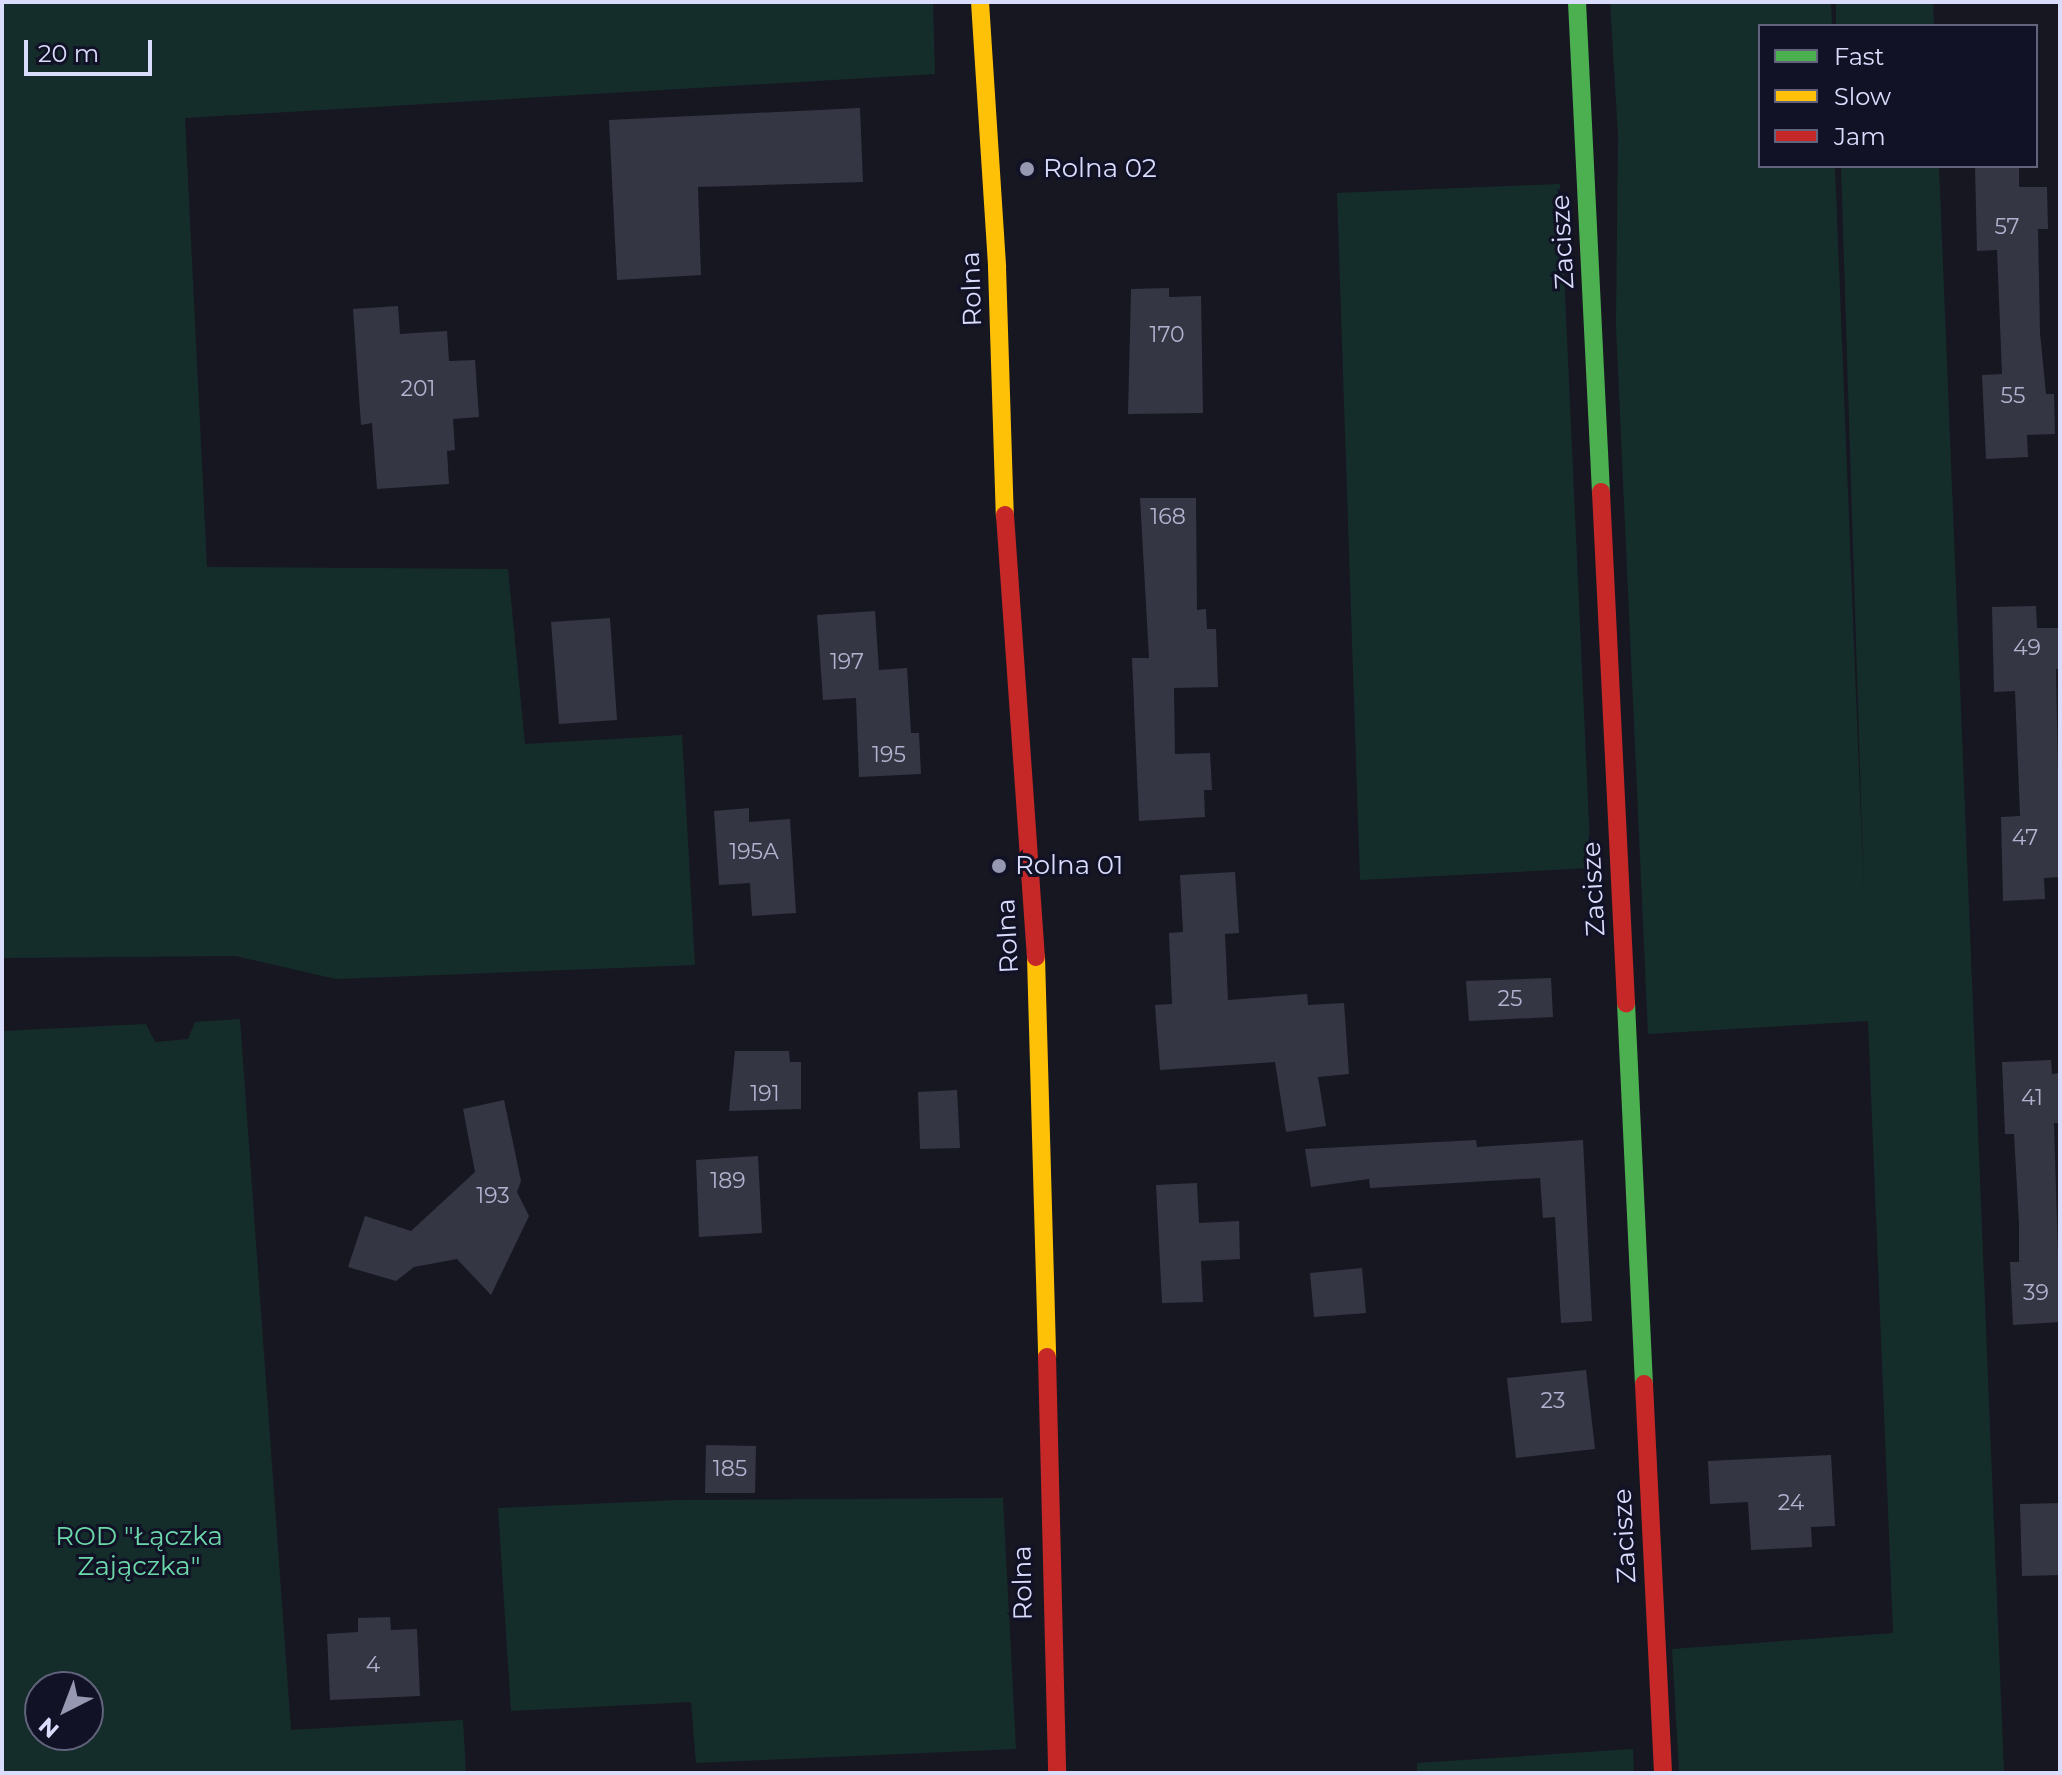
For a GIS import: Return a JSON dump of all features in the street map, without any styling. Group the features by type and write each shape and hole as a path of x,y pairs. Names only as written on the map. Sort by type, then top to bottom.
{"street":[{"name":"Rolna","path":"980,2 997,267 1006,544 1037,971 1057,1773"},
{"name":"Zacisze","path":"1577,2 1663,1773"}],"green space":[{"path":"2,2 933,2 935,74 185,118 207,567 508,569 525,744 682,735 695,965 336,979 235,956 2,958"},
{"path":"1610,2 1831,2 1832,24 1758,24 1758,168 1835,168 1864,897 1841,168 1939,168 2004,1773 1679,1773 1672,1649 1893,1633 1868,1021 1648,1034 1616,326 1618,135"},
{"path":"1836,2 1933,2 1934,24 1836,24"},
{"path":"1560,184 1591,868 1360,880 1337,193"},
{"name":"ROD \"Łączka Zajączka\"","path":"240,1019 291,1730 463,1720 466,1773 2,1773 2,1031 146,1024 155,1042 188,1039 195,1022"},
{"path":"1003,1498 1016,1749 696,1763 691,1702 511,1711 498,1508 680,1500"},
{"path":"1633,1749 1634,1773 1417,1773 1417,1763"}],"building":[{"path":"860,108 863,182 698,187 701,275 617,280 609,120"},
{"path":"1975,168 2019,168 2019,187 2047,187 2048,229 2038,229 2040,333 2046,394 2054,394 2055,434 2027,435 2028,457 1986,459 1982,375 2002,374 1997,250 1977,251"},
{"path":"1169,288 1169,297 1201,296 1203,413 1128,414 1131,289"},
{"path":"398,306 400,334 447,331 449,361 475,360 479,417 453,419 455,450 447,451 449,484 377,489 372,423 361,425 353,309"},
{"path":"1140,498 1196,498 1197,610 1206,609 1207,629 1216,629 1218,687 1174,688 1175,754 1210,753 1212,790 1204,790 1205,817 1139,821 1132,658 1149,658"},
{"path":"2036,606 2037,628 2060,628 2060,669 2056,669 2060,877 2044,878 2045,899 2003,901 2001,817 2020,816 2015,691 1994,692 1992,607"},
{"path":"875,611 879,670 907,668 911,733 919,733 921,774 859,777 856,698 823,700 817,615"},
{"path":"610,618 617,720 559,724 551,622"},
{"path":"749,808 749,822 790,819 796,913 752,916 750,883 719,885 714,811"},
{"path":"1235,872 1239,933 1225,934 1228,1000 1307,994 1308,1005 1344,1003 1349,1074 1318,1077 1326,1126 1286,1132 1275,1062 1160,1070 1155,1005 1172,1004 1169,933 1183,932 1180,875"},
{"path":"1551,978 1553,1017 1469,1021 1466,981"},
{"path":"735,1051 789,1051 790,1062 801,1062 801,1109 729,1111"},
{"path":"2051,1060 2052,1074 2060,1073 2060,1123 2054,1123 2060,1322 2013,1325 2010,1262 2019,1262 2019,1224 2014,1134 2005,1134 2002,1062"},
{"path":"957,1090 960,1148 920,1149 918,1092"},
{"path":"504,1100 521,1181 517,1192 529,1216 491,1295 457,1259 414,1267 396,1281 348,1267 365,1216 411,1231 475,1172 463,1109"},
{"path":"1476,1140 1477,1147 1583,1140 1592,1321 1561,1323 1555,1217 1543,1218 1540,1178 1370,1188 1369,1179 1311,1187 1305,1149"},
{"path":"758,1156 762,1233 699,1237 696,1160"},
{"path":"1197,1183 1199,1223 1239,1221 1240,1259 1201,1261 1203,1302 1162,1303 1156,1185"},
{"path":"1362,1268 1366,1313 1314,1317 1310,1273"},
{"path":"1586,1370 1595,1449 1516,1458 1507,1378"},
{"path":"706,1445 756,1446 755,1493 705,1493"},
{"path":"1831,1455 1835,1526 1811,1527 1812,1547 1751,1550 1748,1502 1710,1504 1708,1461"},
{"path":"2060,1503 2060,1575 2022,1576 2020,1504"},
{"path":"390,1617 391,1630 417,1629 420,1696 330,1700 327,1634 358,1632 358,1618"}],"traffic: fast":[{"path":"1577,2 1601,492"},
{"path":"1626,1003 1644,1384"}],"traffic: slow":[{"path":"980,2 997,267 1005,515"},
{"path":"1036,957 1047,1357"}],"traffic: jam":[{"path":"1601,492 1626,1003"},
{"path":"1005,515 1036,957"},
{"path":"1047,1357 1057,1773"},
{"path":"1644,1384 1663,1773"}],"place":[{"name":"Rolna 02","path":"1027,169"},
{"name":"Rolna 01","path":"999,866"}]}
